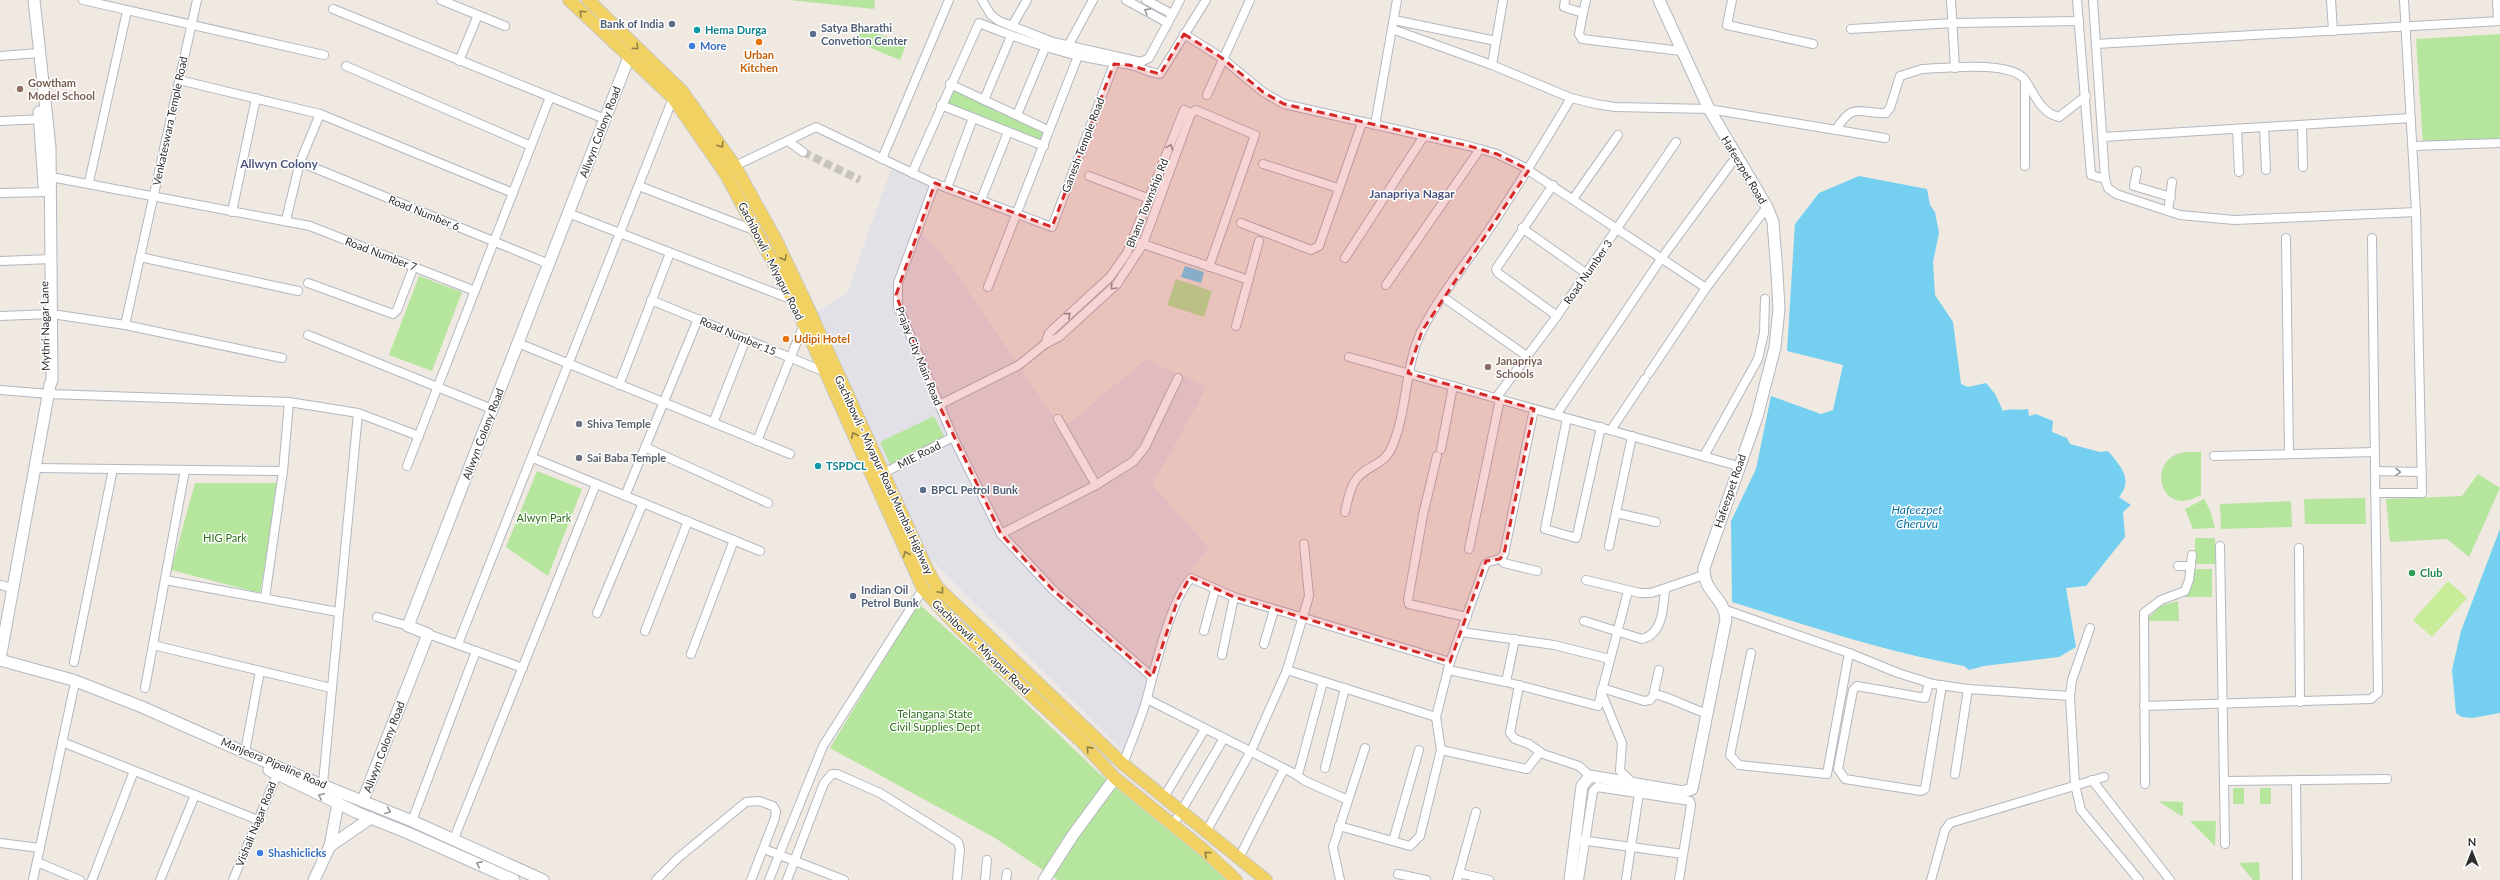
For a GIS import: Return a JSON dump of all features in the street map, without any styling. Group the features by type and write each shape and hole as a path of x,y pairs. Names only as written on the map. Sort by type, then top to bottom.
{"main road":[{"name":"Gachibowli - Miyapur Road","path":"568,0 673,98 725,173 793,300 923,589 959,628 1070,722 1115,778 1173,825 1236,880"},
{"name":"Gachibowli - Miyapur Road Mumbai Highway","path":"588,0 682,91 735,166 776,240 927,569 938,587 1070,722 1266,880"}],"street":[{"name":"Mythri Nagar Lane","path":"27,0 36,54 51,177 48,192"},
{"name":"Mythri Nagar Lane","path":"34,0 36,54"},
{"path":"83,0 191,26 324,55"},
{"name":"Venkateswara Temple Road","path":"126,325 196,0"},
{"path":"441,0 505,26"},
{"path":"882,159 949,0"},
{"path":"982,0 990,15 1012,26 1068,46 1145,61 1149,58 1180,0"},
{"path":"1012,26 1026,0"},
{"path":"1068,46 1093,0"},
{"path":"1126,0 1168,23"},
{"path":"1146,0 1172,14"},
{"path":"912,172 950,84 979,23 1045,48 1114,64 1129,65 1150,73 1160,74 1206,0"},
{"path":"1207,95 1250,0"},
{"path":"1375,125 1398,0"},
{"path":"1492,65 1503,0"},
{"path":"1565,0 1564,7 1583,13"},
{"path":"1586,0 1579,34 1582,39 1681,51"},
{"name":"Hafeezpet Road","path":"1659,0 1681,51 1709,109 1736,157 1767,207 1773,222 1775,245 1779,309 1775,347 1756,416 1704,568 1704,575"},
{"path":"1732,0 1727,24 1813,44"},
{"path":"1951,0 1955,68"},
{"path":"2077,0 2086,96 2091,175 2105,179"},
{"path":"2093,0 2105,179 2108,188 2116,194 2180,215 2234,220 2416,212"},
{"path":"2331,0 2333,31"},
{"path":"2375,493 2422,493 2416,212 2404,0"},
{"path":"2082,50 2096,47 2499,21 2497,0"},
{"path":"333,9 605,119"},
{"path":"89,182 127,11"},
{"path":"459,60 478,15"},
{"path":"1851,29 1952,23 2079,21"},
{"path":"1393,24 1496,41"},
{"path":"1393,24 1571,98 1615,107 1709,109 1885,138"},
{"path":"1184,34 1223,59 1263,92 1284,104 1497,154 1529,170 1553,185 1617,230 1706,288"},
{"path":"984,100 1011,36"},
{"path":"1017,115 1045,48"},
{"path":"0,56 36,54"},
{"path":"988,287 1078,56"},
{"name":"Allwyn Colony Road","path":"408,626 629,57"},
{"name":"Ganesh Temple Road","path":"1016,213 1052,227 1114,64"},
{"path":"346,66 531,146"},
{"path":"1836,130 1848,113 1857,109 1886,113 1890,108 1900,76 1909,71 1922,69 1997,68 2021,74 2043,110 2050,115 2059,117 2086,96"},
{"path":"178,80 320,114 513,193"},
{"path":"2025,80 2025,166"},
{"path":"950,84 1048,130"},
{"path":"407,466 550,97"},
{"path":"232,212 256,98"},
{"path":"458,644 533,458 673,98"},
{"path":"1345,512 1352,486 1358,477 1369,468 1381,463 1388,456 1393,446 1399,429 1408,373 1422,331 1443,297 1529,170 1571,98"},
{"path":"941,105 1044,146"},
{"name":"Bhanu Township Rd","path":"939,405 1019,365 1045,344 1058,337 1117,284 1143,244 1191,113 1184,110 1134,241 1110,277 1049,332 1045,344"},
{"path":"1191,113 1196,110 1255,135 1210,267"},
{"path":"286,220 300,162 320,114"},
{"path":"947,188 973,118"},
{"path":"2103,137 2411,118"},
{"name":"Mythri Nagar Lane","path":"44,119 48,192 47,259 49,314 46,379 49,389"},
{"path":"0,121 44,119"},
{"path":"1241,223 1311,250 1319,246 1338,188 1362,123"},
{"path":"2302,125 2303,167"},
{"path":"735,166 816,127 935,183 1016,213"},
{"path":"2264,127 2266,170"},
{"path":"2237,129 2239,172"},
{"path":"981,200 1008,132"},
{"path":"1573,199 1618,135"},
{"path":"1344,258 1424,136"},
{"path":"788,140 804,152"},
{"name":"Road Number 3","path":"1498,399 1587,274 1676,142"},
{"path":"2413,146 2500,143"},
{"path":"1386,285 1480,149"},
{"path":"1556,415 1661,259 1736,157"},
{"name":"Road Number 6","path":"300,162 549,264"},
{"path":"1263,164 1338,188"},
{"path":"2137,171 2134,186 2171,197"},
{"path":"1089,176 1150,199"},
{"name":"Road Number 7","path":"51,177 89,182 232,212 286,220 310,226 475,291"},
{"path":"2168,211 2172,182"},
{"name":"Prajay City Main Road","path":"935,183 898,283 896,295 898,306 953,437 1001,534 1053,590 1152,678"},
{"path":"1553,185 1522,228 1496,269 1498,273 1557,316"},
{"path":"639,186 757,231"},
{"path":"0,193 48,192"},
{"path":"1611,430 1706,288 1767,207"},
{"path":"568,213 793,300"},
{"path":"1522,228 1587,274"},
{"path":"2286,238 2289,454"},
{"path":"2144,706 2371,699 2378,693 2372,238"},
{"path":"1134,241 1143,244"},
{"path":"1236,326 1259,241"},
{"name":"Bhanu Township Rd","path":"1143,244 1248,280"},
{"path":"618,384 670,252"},
{"path":"140,257 298,291"},
{"path":"0,261 47,259"},
{"path":"308,283 393,314 397,310 414,266"},
{"path":"1443,297 1528,357"},
{"path":"1704,456 1758,359 1763,338 1765,299"},
{"name":"Road Number 15","path":"652,300 825,372"},
{"path":"0,316 49,314 126,325 282,358"},
{"path":"625,496 698,319"},
{"path":"757,441 804,324"},
{"path":"308,336 492,409"},
{"path":"713,423 746,339"},
{"path":"518,343 790,454"},
{"path":"1349,357 1738,466"},
{"path":"1001,534 1096,485 1134,461 1145,447 1178,378"},
{"path":"1453,386 1408,600 1409,604 1467,617"},
{"path":"0,390 49,389 289,402 358,413 419,436"},
{"path":"0,659 12,588 36,468 49,389"},
{"path":"1469,549 1498,399"},
{"path":"265,598 283,471 289,402"},
{"path":"1339,826 1410,846 1420,836 1441,750 1436,717 1449,666 1486,563 1500,559 1504,554 1534,409"},
{"path":"322,783 358,413"},
{"path":"1567,418 1545,530 1576,538 1601,427"},
{"path":"1058,420 1096,485"},
{"path":"1609,546 1632,436"},
{"name":"MIE Road","path":"884,473 953,437"},
{"path":"645,446 768,503"},
{"path":"2214,456 2375,452"},
{"path":"533,458 760,551"},
{"path":"36,468 283,471"},
{"path":"74,662 113,469"},
{"path":"145,688 185,470"},
{"path":"2375,471 2422,472"},
{"path":"453,841 596,484"},
{"path":"597,613 642,503"},
{"path":"1616,513 1656,522"},
{"path":"645,631 688,521"},
{"path":"691,654 734,540"},
{"path":"1206,832 1251,751 1287,670 1309,596 1304,544"},
{"path":"2220,546 2225,844"},
{"path":"2299,548 2300,702"},
{"path":"2145,784 2144,613 2162,600 2185,591 2192,555"},
{"path":"1500,559 1504,563 1537,571"},
{"path":"2178,566 2191,566"},
{"path":"1586,580 1628,591 1651,593 1665,590 1704,575 1705,582 1726,610 1849,653 1898,673 1929,683 1968,689 2070,696"},
{"path":"1123,764 1147,699 1152,678 1178,599 1187,582 1191,578 1234,597 1449,666 1598,706 1628,591"},
{"path":"165,580 338,612"},
{"path":"0,585 12,588"},
{"path":"769,880 823,746 923,589"},
{"path":"1204,631 1216,590"},
{"path":"1584,621 1642,639 1649,637 1658,627 1665,590"},
{"path":"1222,655 1234,597"},
{"path":"1264,644 1274,610"},
{"path":"1519,685 1510,733 1515,739 1529,744 1540,752 1579,766 1590,776 1632,782 1683,792 1692,789 1708,714 1726,619 1726,610"},
{"path":"377,617 408,626 523,668"},
{"path":"2090,628 2072,680 2070,696 2075,785 2081,810 2139,880"},
{"path":"1461,632 1554,645 1610,660"},
{"name":"Allwyn Colony Road","path":"363,800 428,634"},
{"path":"1506,682 1515,639"},
{"path":"153,645 331,688"},
{"path":"412,821 476,651"},
{"path":"1751,653 1730,755 1733,761 1739,765 1827,774 1849,653"},
{"name":"Manjeera Pipeline Road","path":"0,659 73,680 245,752 338,803 371,818 504,869 543,880"},
{"name":"Manjeera Pipeline Road","path":"0,666 74,687 278,771 322,783 363,800 412,821 453,841 504,869 514,880"},
{"path":"1287,670 1436,717"},
{"path":"1602,690 1644,701 1650,700 1654,694 1659,670"},
{"path":"245,752 260,671"},
{"path":"1295,774 1299,770 1323,682"},
{"path":"1929,683 1925,698 1857,686 1853,690 1838,769 1846,779 1921,792 1925,789 1942,685"},
{"path":"33,880 74,687"},
{"path":"1325,768 1344,688"},
{"path":"1955,774 1968,689"},
{"path":"1602,690 1622,743 1620,771 1632,782"},
{"path":"1654,694 1671,698 1682,706 1708,714"},
{"path":"1147,699 1251,751 1306,781 1348,800"},
{"path":"1164,797 1205,729"},
{"path":"1173,825 1224,738"},
{"path":"62,742 258,820"},
{"path":"1340,880 1333,847 1365,748"},
{"path":"1393,841 1419,750"},
{"path":"1441,750 1527,769 1540,752"},
{"path":"1239,858 1284,769"},
{"path":"92,880 134,771"},
{"name":"Vishali Nagar Road","path":"233,880 278,771"},
{"path":"787,880 824,783 832,774 837,774 880,793 958,842 960,849 957,880"},
{"path":"1570,880 1580,840 1587,791 1586,780 1590,776"},
{"path":"1931,880 1945,830 1950,823 2104,777"},
{"path":"1044,880 1073,835 1115,778"},
{"path":"2224,781 2387,779"},
{"path":"2092,780 2170,880"},
{"path":"2296,780 2297,880"},
{"path":"1587,791 1597,787 1690,801 1691,805 1679,880"},
{"path":"1626,880 1639,793"},
{"path":"160,880 195,795"},
{"path":"656,880 678,858 746,802 759,801 773,806 776,811 764,849 751,880"},
{"path":"314,880 330,846 338,803"},
{"path":"1476,812 1458,877 1489,880"},
{"path":"330,846 371,818"},
{"path":"1580,840 1683,854"},
{"path":"1579,880 1580,840"},
{"path":"0,843 40,848"},
{"path":"764,849 844,880"},
{"path":"985,880 987,860"},
{"path":"37,862 80,880"},
{"path":"1398,874 1426,880"}],"highlighted area":[{"path":"1184,34 1222,58 1263,92 1284,104 1469,146 1497,154 1529,170 1422,331 1408,373 1534,409 1504,554 1500,559 1486,561 1450,662 1234,597 1190,577 1178,599 1152,677 1053,590 1001,534 939,405 896,295 935,183 1052,227 1114,64 1129,65 1160,74"}],"shaded area":[{"path":"893,164 931,182 915,224 953,269 1062,429 1146,359 1207,387 1152,485 1209,548 1181,581 1126,754 930,559 816,313 847,293"}],"green space":[{"path":"789,0 875,0 874,9"},
{"path":"862,27 906,45 900,60 856,42"},
{"path":"2500,34 2500,139 2423,144 2416,39"},
{"path":"950,84 1048,130 1044,146 941,105"},
{"path":"419,276 462,292 432,371 389,355"},
{"path":"1176,279 1212,291 1204,317 1167,305"},
{"path":"934,416 945,438 890,464 880,442"},
{"path":"2201,452 2201,495 2188,500 2177,500 2169,496 2164,489 2161,480 2162,471 2166,463 2173,456 2179,453"},
{"name":"Alwyn Park","path":"537,471 582,489 548,576 506,547"},
{"path":"2478,474 2500,488 2469,557 2447,539 2390,542 2386,499 2462,496"},
{"name":"HIG Park","path":"195,483 279,483 260,593 171,570"},
{"path":"2365,498 2366,524 2305,524 2304,499"},
{"path":"2204,499 2210,510 2215,528 2193,529 2185,509"},
{"path":"2291,501 2292,527 2221,529 2220,504"},
{"path":"2195,538 2215,538 2215,564 2195,564"},
{"path":"2193,569 2212,569 2212,597 2185,597"},
{"path":"2448,581 2467,598 2432,637 2413,620"},
{"path":"2178,601 2179,621 2150,621 2148,618 2160,606"},
{"name":"Telangana State Civil Supplies Dept","path":"918,603 979,658 1101,775 1231,880 1058,880 995,838 830,748"},
{"path":"2233,788 2244,788 2244,804 2233,804"},
{"path":"2260,788 2271,788 2271,804 2260,804"},
{"path":"2158,801 2183,802 2183,817"},
{"path":"2190,821 2216,821 2215,846"},
{"path":"2259,862 2260,880 2253,880 2239,863"}],"water":[{"name":"Hafeezpet Cheruvu","path":"1859,176 1927,189 1930,205 1935,212 1939,233 1933,262 1935,295 1953,322 1961,384 1968,387 1986,383 1995,394 2003,411 2028,409 2029,416 2036,414 2053,421 2052,432 2067,438 2070,444 2100,452 2108,451 2124,473 2125,484 2119,497 2131,505 2123,512 2125,537 2086,586 2066,588 2076,647 2059,657 1984,666 1969,670 1964,666 1847,638 1732,602 1731,521 1756,469 1771,396 1821,414 1833,410 1843,365 1787,351 1795,224 1819,193"},
{"path":"1185,266 1204,272 1201,283 1181,277"},
{"path":"2500,529 2500,713 2472,718 2462,717 2456,713 2452,670 2461,631"}],"tunnel":[{"path":"803,152 860,180"}],"place":[{"name":"Bank of India","path":"672,24"},
{"name":"Hema Durga","path":"697,30"},
{"name":"Satya Bharathi Convetion Center","path":"813,34"},
{"name":"Urban Kitchen","path":"759,42"},
{"name":"More","path":"692,46"},
{"name":"Gowtham Model School","path":"20,89"},
{"name":"Udipi Hotel","path":"786,339"},
{"name":"Janapriya Schools","path":"1488,367"},
{"name":"Shiva Temple","path":"579,424"},
{"name":"Sai Baba Temple","path":"579,458"},
{"name":"TSPDCL","path":"818,466"},
{"name":"BPCL Petrol Bunk","path":"923,490"},
{"name":"Club","path":"2412,573"},
{"name":"Indian Oil Petrol Bunk","path":"853,596"},
{"name":"Shashiclicks","path":"260,853"}],"district":[{"name":"Allwyn Colony","path":"279,164"},
{"name":"Janapriya Nagar","path":"1412,194"}]}
